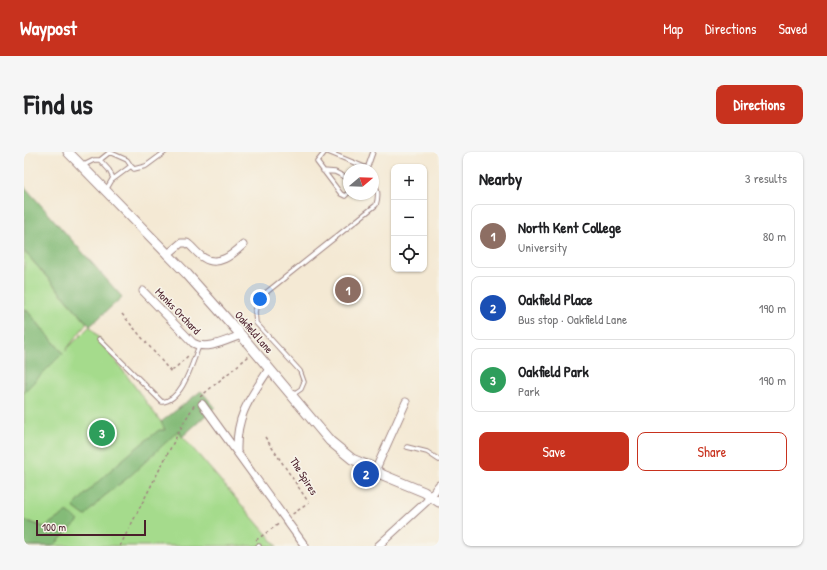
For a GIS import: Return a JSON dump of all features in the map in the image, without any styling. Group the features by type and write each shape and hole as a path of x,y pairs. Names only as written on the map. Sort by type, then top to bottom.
{"street":[{"name":"Oakfield Lane","path":"68,152 241,335 330,441 352,459 431,496 439,502"},
{"path":"167,255 181,243 187,243 204,258 214,261 230,257 242,245"},
{"name":"Monks Orchard","path":"143,291 193,343 199,346 214,344 241,335"},
{"path":"237,452 237,433 247,402 269,369"},
{"path":"375,471 406,402"},
{"path":"202,404 305,546"},
{"path":"378,546 431,496 439,486"}],"lane":[{"path":"82,166 94,160 100,160 109,152 126,160 134,169 141,168 165,152"},
{"path":"325,152 317,162 343,195"},
{"path":"331,152 356,164"},
{"path":"369,164 373,152"},
{"path":"100,160 112,175 112,180"},
{"path":"106,191 112,180 131,166"},
{"path":"323,171 335,172 343,176"},
{"path":"291,395 302,389 304,382 300,371 256,323 254,312 258,299 376,205 377,200"},
{"path":"99,339 162,402 168,400 184,384 199,346"},
{"path":"407,447 427,452 439,460"}],"path":[{"name":"Monks Orchard","path":"122,314 171,372 199,346"},
{"path":"120,546 184,422 198,399 255,351"},
{"name":"The Spires","path":"265,437 309,503 285,519"},
{"path":"255,541 285,519"}],"green space":[{"path":"24,186 122,297 90,326 24,251"},
{"path":"24,251 87,323 66,350 90,326 161,422 175,425 183,437 277,546 29,546 44,527 24,520 24,392 63,353 24,307"},
{"path":"24,307 63,353 24,392"},
{"path":"201,391 215,407 182,437 179,430 130,476 102,498 85,516 73,507 93,486 125,457 159,430 165,430 161,422"},
{"path":"67,512 79,521 53,546 24,546 24,520 44,527"}],"place":[{"name":"North Kent College","path":"348,290"},
{"name":"Oakfield Park","path":"102,433"},
{"name":"Oakfield Place","path":"366,474"}]}
